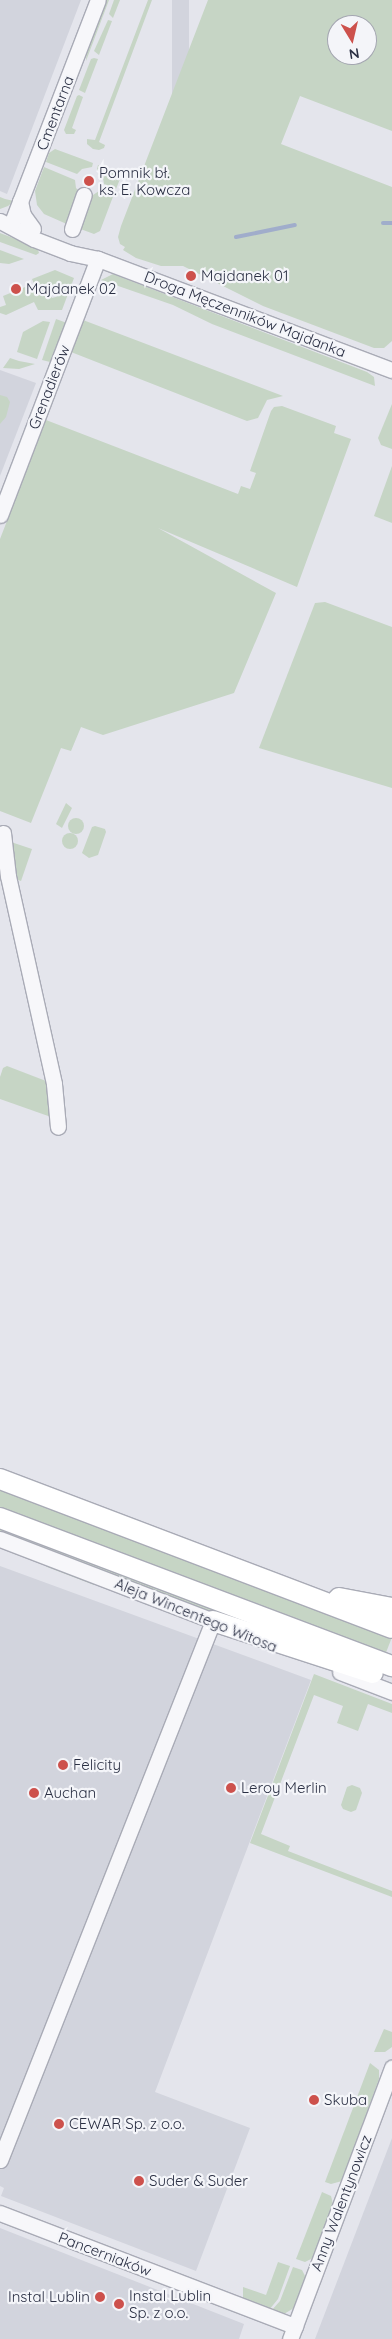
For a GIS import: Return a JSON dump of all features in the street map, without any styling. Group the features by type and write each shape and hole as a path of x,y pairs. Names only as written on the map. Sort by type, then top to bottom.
{"main road":[{"path":"0,1469 72,1506"},
{"path":"0,1479 392,1628"},
{"name":"Aleja Wincentego Witosa","path":"0,1518 392,1666"},
{"path":"293,1590 392,1608"},
{"path":"213,1621 392,1678"}],"street":[{"name":"Cmentarna","path":"6,223 20,202 98,0"},
{"path":"74,223 84,197"},
{"path":"20,202 23,215 33,228"},
{"name":"Droga Męczenników Majdanka","path":"6,223 33,228 84,248 98,259"},
{"name":"Droga Męczenników Majdanka","path":"6,223 34,239 98,259 392,370"},
{"name":"Grenadierów","path":"0,515 98,259"},
{"path":"3,833 8,876 54,1084 58,1127"},
{"name":"Aleja Wincentego Witosa","path":"0,1539 392,1692"},
{"path":"0,2160 213,1621"},
{"name":"Anny Walentynowicz","path":"293,2332 392,2067"},
{"name":"Pancerniaków","path":"0,2213 293,2332"}],"shaded area":[{"path":"0,0 81,0 7,194 0,191"},
{"path":"172,0 189,0 189,177 172,177"},
{"path":"0,370 36,383 0,476"},
{"path":"0,1566 311,1680 155,2092 250,2128 196,2271 1,2196 4,2188 0,2186"},
{"path":"392,2138 392,2339 315,2339"},
{"path":"0,2228 244,2324 239,2339 0,2339"}],"green space":[{"path":"103,0 109,0 86,61 87,43"},
{"path":"114,0 120,0 113,18 109,14"},
{"path":"148,0 152,0 99,142 105,145 104,148 99,150 93,149 87,144 87,139 95,140"},
{"path":"208,0 392,0 392,131 300,96 281,144 392,187 392,341 384,348 374,348 263,306 183,266 161,266 136,258 123,250 125,247 120,244 118,237"},
{"path":"108,20 112,21 99,55 94,51"},
{"path":"91,59 98,59 85,93 79,90"},
{"path":"79,95 83,97 72,128 76,130 74,134 66,134 64,130"},
{"path":"55,149 93,163 92,167 82,169 77,174 46,162 49,153"},
{"path":"98,165 122,174 116,189 104,184 103,178 97,169"},
{"path":"44,167 75,180 76,188 81,193 69,225 44,214 37,205 35,191"},
{"path":"102,189 114,194 100,231 94,234 75,227 87,196 93,195"},
{"path":"0,197 5,199 14,201 0,209"},
{"path":"0,233 37,247 39,253 36,255 0,242"},
{"path":"0,250 24,259 9,264 0,263"},
{"path":"55,270 74,278 62,310 38,310 34,302 6,315 0,313 0,307 6,305 3,296 30,285 51,294 52,298 59,296 57,288 53,288 51,291 34,284 32,279"},
{"path":"113,274 367,372 374,377 375,386 212,324 173,305 101,280"},
{"path":"56,319 67,323 53,362 50,362 42,360"},
{"path":"83,320 283,396 267,400 258,418 247,421 71,352"},
{"path":"43,321 50,322 37,359 17,352 23,332"},
{"path":"10,358 35,364 19,369 3,368"},
{"path":"0,395 7,397 10,402 6,417 0,424"},
{"path":"392,404 392,449 381,445 378,438"},
{"path":"282,406 336,426 334,433 351,439 297,587 158,528 276,593 234,693 103,735 81,727 71,751 61,748 31,823 0,811 0,539 46,420 238,494 241,486 250,489 256,473 250,471 271,411 274,407"},
{"path":"392,466 392,523 374,516"},
{"path":"325,602 392,627 392,788 259,748 315,603"},
{"path":"66,803 72,808 62,828 56,824"},
{"path":"73,818 79,818 84,823 82,832 73,834 68,829 68,823"},
{"path":"92,827 105,829 106,832 98,855 89,858 82,853"},
{"path":"67,833 73,833 78,838 76,847 67,849 62,844 62,838"},
{"path":"11,842 32,849 21,881 13,878"},
{"path":"7,1066 46,1081 51,1117 0,1099 0,1077 3,1068"},
{"path":"0,1489 391,1639 384,1659 0,1511"},
{"path":"0,1527 378,1669 274,1637 0,1533"},
{"path":"47,1564 94,1583 94,1585 47,1567 45,1565"},
{"path":"314,1674 392,1704 392,1713 368,1704 358,1731 337,1723 343,1706 314,1695 261,1834 290,1846 288,1851 392,1891 392,1897 250,1843"},
{"path":"352,1785 360,1788 362,1793 356,1810 351,1812 343,1809 341,1805 347,1787"},
{"path":"384,2029 392,2032 392,2047 385,2052 374,2052"},
{"path":"370,2063 379,2070 379,2079 342,2181 331,2184 325,2182"},
{"path":"322,2192 331,2196 333,2204 313,2258 305,2262 296,2259"},
{"path":"278,2262 290,2266 278,2299 269,2310 243,2301 243,2287 266,2295"},
{"path":"293,2267 302,2270 306,2278 294,2308 284,2314 271,2311 280,2301"}],"waterway":[{"path":"383,223 392,223"},
{"path":"236,237 295,225"}],"place":[{"name":"Pomnik bł. ks. E. Kowcza","path":"89,181"},
{"name":"Majdanek 01","path":"191,276"},
{"name":"Majdanek 02","path":"16,289"},
{"name":"Felicity","path":"63,1765"},
{"name":"Leroy Merlin","path":"231,1788"},
{"name":"Auchan","path":"34,1793"},
{"name":"Skuba","path":"314,2100"},
{"name":"CEWAR Sp. z o.o.","path":"59,2124"},
{"name":"Suder & Suder","path":"139,2181"},
{"name":"Instal Lublin","path":"100,2297"},
{"name":"Instal Lublin Sp. z o.o.","path":"119,2304"}]}
